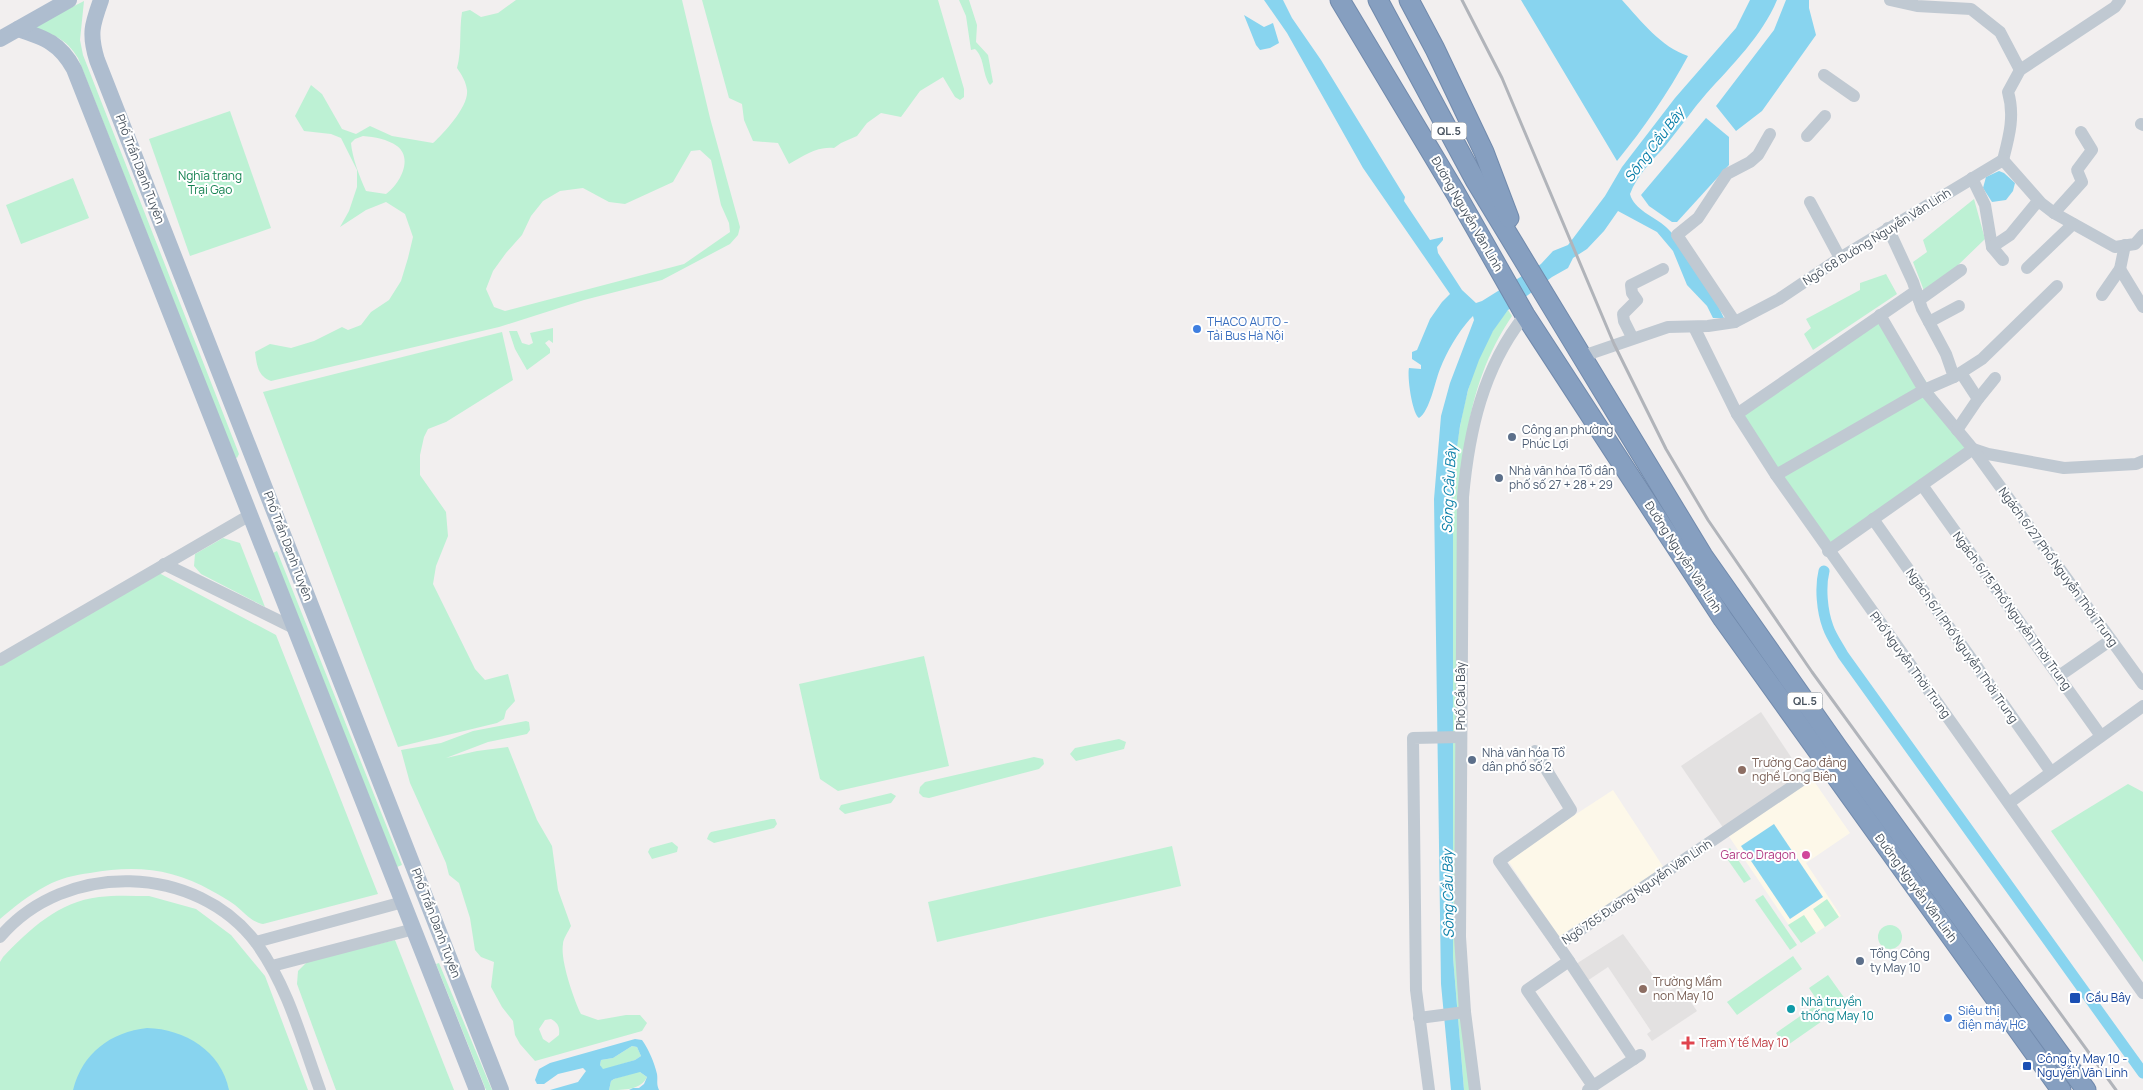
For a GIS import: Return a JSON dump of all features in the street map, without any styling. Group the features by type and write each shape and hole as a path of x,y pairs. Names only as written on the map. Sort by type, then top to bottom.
{"highway":[{"name":"Đường Nguyễn Văn Linh","path":"1340,0 1525,314 1723,619 1827,763 1915,871 2086,1090"},
{"name":"Đường Nguyễn Văn Linh","path":"1378,0 1475,180 1548,297 1703,556 2061,1090"},
{"path":"1409,0 1435,49 1484,152 1524,259"}],"main road":[{"path":"0,39 69,0"},
{"name":"Phố Trần Danh Tuyên","path":"101,0 91,30 97,60 501,1090"},
{"name":"Phố Trần Danh Tuyên","path":"18,30 50,42 67,55 74,69 477,1090"},
{"path":"250,515 272,505"},
{"path":"408,915 429,906"}],"street":[{"path":"1890,0 1917,6 1970,9 2000,32 2020,70"},
{"path":"2120,0 2114,7 2020,70 2008,92 2012,104 2011,132 2003,160 2038,201 2054,213 2115,247 2135,244 2143,235"},
{"path":"1824,75 1854,96"},
{"path":"1807,136 1826,116"},
{"path":"2054,213 2082,182 2077,170 2092,150 2082,132"},
{"path":"1735,322 1677,235 1698,218 1726,174 1750,162 1758,155 1770,134"},
{"name":"Ngõ 68 Đường Nguyễn Văn Linh","path":"1583,356 1632,337 1668,326 1694,327 1735,322 1779,299 1888,228 2003,160"},
{"path":"1972,178 1985,205 1992,247 2004,260"},
{"path":"1992,247 2010,235 2038,201"},
{"path":"1810,202 1840,258"},
{"path":"2026,268 2073,224"},
{"path":"1888,228 1901,253 1929,322 1957,375 1978,399"},
{"path":"2102,295 2120,269 2125,245"},
{"path":"1632,337 1622,314 1637,300 1632,293 1631,285 1662,269"},
{"path":"2120,269 2143,307"},
{"path":"1737,414 1880,315 1961,270"},
{"path":"1776,476 1924,390 1957,375 1982,359 2057,286"},
{"path":"1929,322 1959,306"},
{"name":"Phố Cầu Bây","path":"1475,1090 1465,1012 1460,937 1461,532 1468,455 1478,410 1491,370 1525,314"},
{"name":"Ngách 6/27 Phố Nguyễn Thời Trung","path":"1880,315 1924,390 1973,449 2143,684"},
{"name":"Phố Nguyễn Thời Trung","path":"1694,327 1737,414 1776,476 2143,993"},
{"path":"1957,430 1995,378"},
{"path":"1828,551 1973,449 1988,454 2064,468 2136,464 2143,461"},
{"name":"Ngách 6/15 Phố Nguyễn Thời Trung","path":"1922,485 2101,736"},
{"path":"0,660 250,515"},
{"name":"Ngách 6/1 Phố Nguyễn Thời Trung","path":"1873,519 2051,772"},
{"path":"164,564 296,629"},
{"path":"2058,676 2111,640"},
{"path":"2009,803 2143,706"},
{"path":"1429,1090 1419,1018 1415,959 1413,738 1460,737"},
{"path":"1535,751 1571,810 1499,861 1558,945"},
{"name":"Ngõ 765 Đường Nguyễn Văn Linh","path":"1590,1088 1527,990 1569,961 1558,945 1827,763"},
{"path":"0,936 23,915 47,900 73,888 101,882 130,880 159,884 186,892 212,904 236,921 256,942 272,966 284,992 320,1090"},
{"path":"256,942 408,915"},
{"path":"272,966 408,915"},
{"path":"1569,961 1637,1057 1590,1088"},
{"path":"1419,1018 1465,1012"}],"shaded area":[{"name":"Trường Cao đẳng nghề Long Biên","path":"1761,712 1803,775 1724,829 1681,766"},
{"name":"Garco Dragon","path":"1811,777 1850,833 1806,863 1841,916 1801,943 1728,835"},
{"path":"1613,790 1664,868 1559,937 1507,859"},
{"name":"Trường Mầm non May 10","path":"1623,934 1666,993 1679,985 1697,1011 1652,1041 1647,1034 1651,1031 1608,967 1587,981 1576,964"}],"green space":[{"path":"516,0 682,0 710,118 740,227 738,235 730,244 662,280 584,300 499,327 271,381 267,379 259,370 255,352 270,344 291,348 314,341 342,327 348,330 361,325 371,312 389,300 401,281 413,237 405,214 386,202 366,210 340,227 349,211 357,187 357,170 341,138 331,134 304,131 295,116 311,85 322,94 342,129 356,134 370,126 392,136 433,143 455,119 467,96 466,84 457,68 462,12 470,10 481,17 498,13","holes":["363,136 389,142 402,151 404,158 403,172 396,185 386,194 366,191 361,180 351,143","700,150 711,160 721,205 729,223 730,232 684,264 505,311 494,307 486,289 493,271 522,235 531,216 543,201 560,191 583,188 609,202 625,204 673,182 691,151"]},
{"path":"702,0 938,0 964,89 964,97 960,100 955,97 943,77 920,91 901,117 881,113 867,123 857,136 834,148 810,152 789,164 778,143 753,141 744,120 742,104 729,98"},
{"path":"959,0 969,0 977,25 976,42 988,55 993,82 990,85 978,53 975,49 971,50 966,16"},
{"path":"84,1 80,40 83,55 239,454 237,458 78,58 64,42 53,35 33,27"},
{"name":"Nghĩa trang Trại Gạo","path":"230,111 271,228 190,256 149,139"},
{"path":"73,178 89,218 21,244 6,205"},
{"path":"1974,199 1985,239 1926,296 1913,262 1927,252 1923,240"},
{"path":"1886,274 1897,294 1813,350 1804,334 1811,328 1806,319 1860,290 1860,283"},
{"path":"1508,310 1512,316 1495,344 1483,373 1473,403 1467,435 1457,927 1471,1090 1464,1090 1453,957 1453,476 1468,389 1484,347"},
{"path":"1880,315 1973,449 1828,551 1737,414"},
{"path":"553,328 553,343 549,340 545,343 550,349 550,353 527,370 515,349 509,331 517,331 522,343 529,345 533,343 530,333"},
{"path":"502,332 513,380 446,422 428,429 420,455 420,475 446,512 448,536 436,566 433,584 475,669 485,680 508,674 515,701 506,711 504,719 497,723 398,747 263,392"},
{"path":"223,538 240,543 265,607 201,574 194,566 195,554"},
{"path":"277,551 402,865 397,867 273,553"},
{"path":"159,573 276,635 378,894 263,924 251,919 221,896 182,877 153,870 122,869 68,877 57,881 28,897 0,919 0,666"},
{"path":"924,656 949,766 838,791 820,779 799,684"},
{"path":"529,722 530,730 527,734 488,742 446,758 508,747 537,820 552,846 558,890 571,926 563,942 564,960 571,990 581,1014 598,1020 626,1015 640,1015 647,1023 642,1031 535,1061 520,1044 515,1035 513,1021 502,1007 491,987 494,962 481,957 475,950 470,918 459,883 449,875 446,863 410,783 401,750 441,743 473,731","holes":["551,1019 557,1024 559,1035 549,1043 543,1039 539,1029 545,1020"]},
{"path":"1119,739 1126,742 1124,749 1076,761 1070,754 1075,748"},
{"path":"1034,757 1043,759 1044,764 1039,769 929,798 923,797 919,793 920,787 925,782"},
{"path":"2128,784 2143,792 2143,962 2051,831"},
{"path":"891,793 896,796 891,803 845,814 839,809 841,805"},
{"path":"775,819 777,824 774,828 714,843 707,839 711,832"},
{"path":"672,842 678,847 677,852 652,859 648,852 650,848"},
{"path":"1172,846 1181,886 937,942 928,902"},
{"path":"1730,848 1751,879 1744,883 1723,853"},
{"path":"1763,895 1797,945 1790,950 1755,900"},
{"path":"149,896 196,909 231,935 265,976 308,1090 0,1090 0,962 3,957 34,927 70,905 99,897"},
{"path":"1827,899 1839,917 1825,927 1813,909"},
{"path":"1804,915 1816,933 1801,943 1788,925"},
{"path":"1885,925 1895,925 1902,932 1902,942 1895,949 1885,949 1878,942 1878,932"},
{"path":"395,940 454,1090 336,1090 297,984 298,971 308,961"},
{"path":"1793,956 1802,969 1737,1015 1727,1002"},
{"path":"439,963 492,1090 486,1090 436,964"},
{"path":"1828,975 1848,1003 1785,1047 1776,1033 1819,1003 1809,988"},
{"path":"632,1046 637,1047 641,1056 635,1060 603,1070 600,1065 601,1060 613,1058"},
{"path":"640,1072 647,1077 641,1085 626,1089 609,1090 611,1081"}],"water":[{"name":"Sông Cầu Bây","path":"1264,0 1283,0 1292,18 1321,60 1405,197 1404,201 1430,240 1443,237 1443,240 1437,247 1438,253 1462,290 1476,303 1541,264 1553,251 1568,245 1605,196 1622,167 1675,98 1736,28 1750,0 1777,0 1755,38 1701,100 1646,168 1630,194 1636,204 1666,227 1681,245 1706,284 1724,318 1713,318 1707,306 1687,285 1673,251 1657,232 1618,211 1604,231 1587,249 1573,258 1568,268 1552,277 1508,310 1493,331 1479,360 1468,390 1460,426 1453,476 1453,957 1464,1090 1451,1090 1441,984 1434,499 1441,416 1450,383 1474,320 1473,316 1449,349 1429,403 1419,418 1416,415 1412,402 1409,386 1409,368 1421,369 1421,365 1412,359 1412,352 1417,350 1430,319 1450,294 1363,168 1287,33"},
{"path":"1521,0 1622,0 1660,40 1688,56 1655,110 1617,161"},
{"path":"1786,0 1809,0 1809,8 1816,35 1762,111 1736,131 1716,106 1774,30"},
{"path":"1244,15 1264,27 1273,23 1279,43 1270,48 1260,50 1256,45"},
{"path":"1706,118 1729,137 1729,165 1677,222 1672,222 1649,206 1641,195"},
{"path":"1999,171 2015,183 2013,191 2006,200 1992,202 1983,188 1986,177"},
{"path":"1774,824 1823,897 1790,919 1741,846"},
{"path":"147,1028 175,1033 199,1045 218,1064 225,1076 229,1090 73,1090 83,1065 100,1047 122,1034"},
{"path":"635,1039 642,1040 654,1065 659,1090 629,1090 639,1088 644,1084 647,1077 640,1072 614,1079 611,1081 609,1090 550,1090 578,1082 586,1071 583,1068 558,1074 544,1084 537,1084 535,1080 539,1069 550,1063","holes":["632,1046 637,1047 641,1056 635,1060 603,1069 600,1065 601,1060 613,1058"]}],"waterway":[{"path":"1824,571 1822,592 1824,614 1829,630 1843,655 2143,1073"}],"railway":[{"path":"1462,0 1502,78 1614,344 1666,449 1708,520 1812,672 2116,1090"}],"place":[{"name":"THACO AUTO - Tải Bus Hà Nội","path":"1197,329"},
{"name":"Công an phường Phúc Lợi","path":"1512,437"},
{"name":"Nhà văn hóa Tổ dân phố số 27 + 28 + 29","path":"1499,478"},
{"name":"Nhà văn hóa Tổ dân phố số 2","path":"1472,760"},
{"name":"Trường Cao đẳng nghề Long Biên","path":"1742,770"},
{"name":"Garco Dragon","path":"1806,855"},
{"name":"Tổng Công ty May 10","path":"1860,961"},
{"name":"Trường Mầm non May 10","path":"1643,989"},
{"name":"Cầu Bây","path":"2075,998"},
{"name":"Nhà truyền thống May 10","path":"1791,1009"},
{"name":"Siêu thị điện máy HC","path":"1948,1018"},
{"name":"Trạm Y tế May 10","path":"1688,1043"},
{"name":"Công ty May 10 - Nguyễn Văn Linh","path":"2027,1066"}]}
